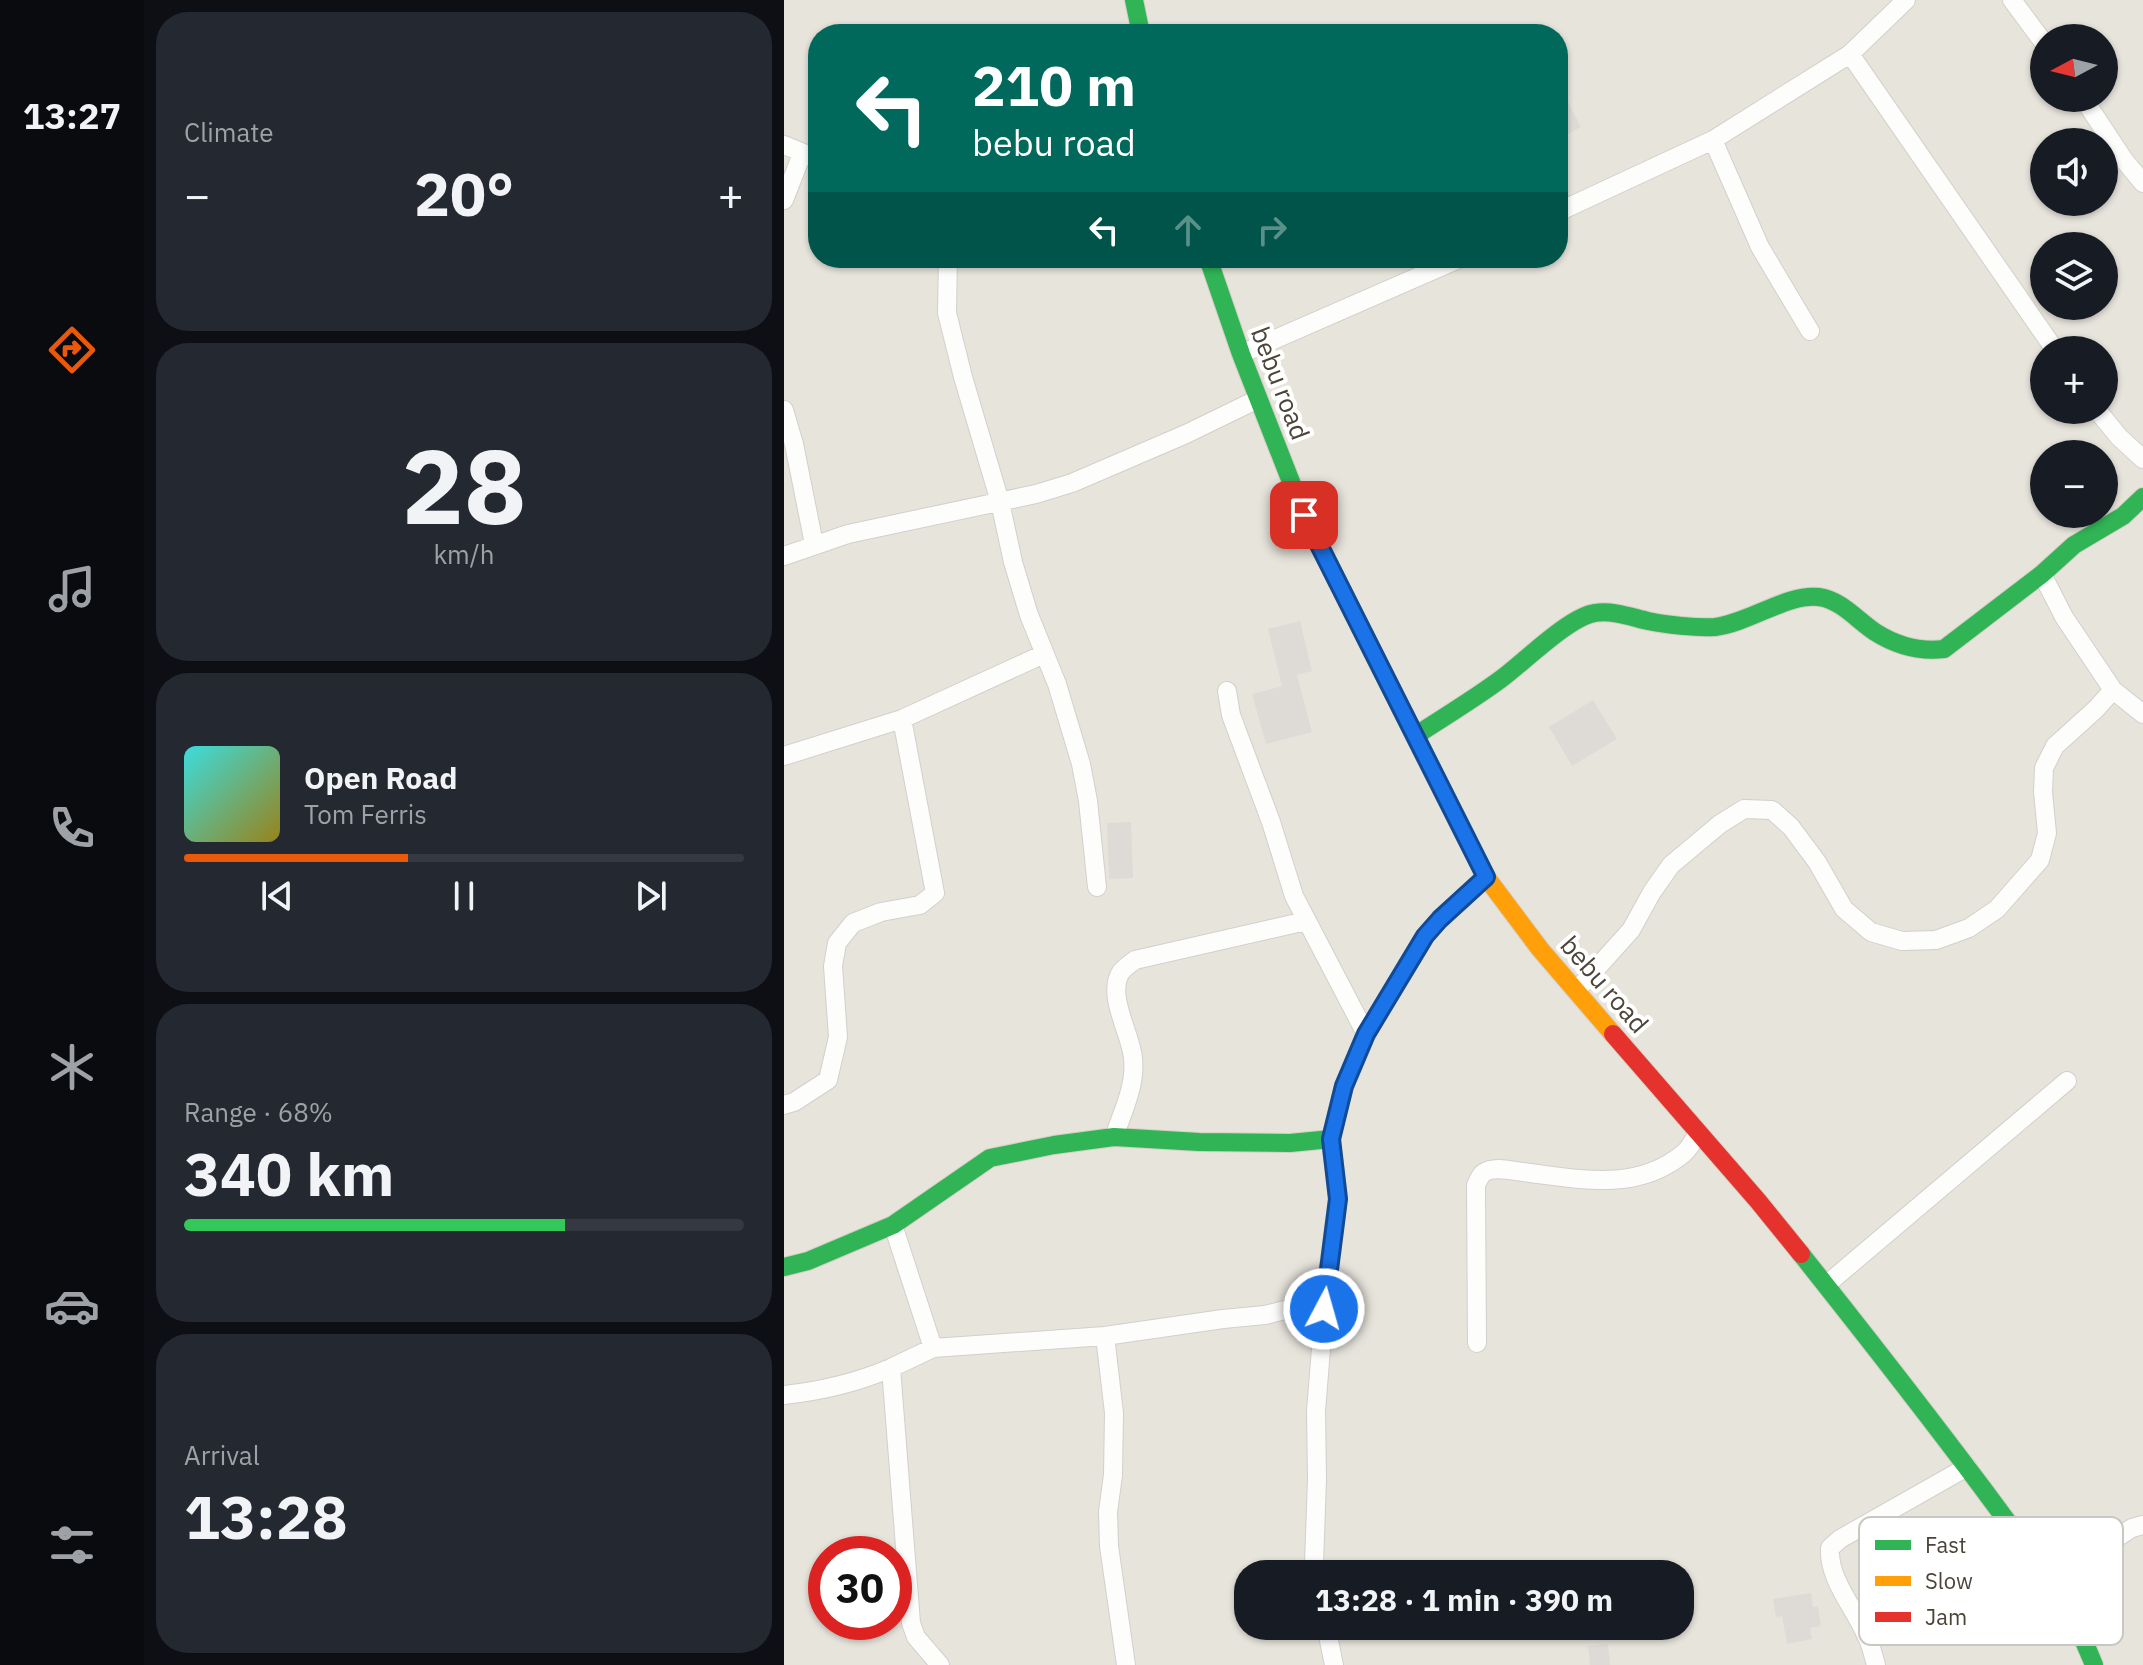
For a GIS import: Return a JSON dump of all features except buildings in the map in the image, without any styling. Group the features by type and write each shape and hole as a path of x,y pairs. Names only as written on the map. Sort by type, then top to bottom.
{"street":[{"path":"1134,0 1139,24"},
{"path":"1568,207 1713,140 1850,54 1906,0"},
{"path":"2012,0 2030,24"},
{"path":"1850,54 2045,336"},
{"path":"2092,112 2143,183"},
{"path":"1713,140 1760,247 1810,331"},
{"path":"784,145 808,155"},
{"path":"784,200 808,159"},
{"path":"948,268 947,313 963,377 1029,615 1057,684 1081,764 1097,887"},
{"name":"bebu road","path":"1211,268 1241,354 1304,515 1486,877 1540,949 1758,1201 1826,1285 2004,1517"},
{"path":"1241,354 1438,268"},
{"path":"784,556 848,534 1000,502 1072,483 1258,399"},
{"path":"784,410 814,544"},
{"path":"2108,424 2143,459"},
{"path":"1415,736 1500,680 1571,624 1591,613 1608,612 1659,623 1713,627 1740,622 1811,596 1825,598 1846,609 1877,633 1910,648 1926,651 1944,649 2086,537 2129,512 2143,497"},
{"path":"2042,574 2064,617 2113,690 2143,714"},
{"path":"784,756 902,719 1044,654"},
{"path":"1577,990 1631,930 1671,865 1720,824 1744,809 1772,810 1791,827 1817,862 1844,909 1871,932 1902,941 1936,940 1969,928 1997,909 2040,860 2047,833 2044,768 2055,746 2113,690"},
{"path":"1227,691 1231,715 1271,822 1294,896 1366,1034"},
{"path":"784,1105 828,1080 838,1037 833,966 837,943 853,923 881,912 920,905 935,893 902,719"},
{"path":"1314,1560 1316,1411 1326,1287 1338,1199 1331,1139 1344,1086 1366,1034 1425,936 1486,877"},
{"path":"1114,1137 1132,1088 1133,1057 1117,989 1120,973 1135,960 1306,921"},
{"path":"1826,1285 2067,1081"},
{"path":"1477,1343 1476,1185 1482,1174 1489,1170 1505,1170 1589,1181 1632,1179 1686,1152 1698,1133"},
{"path":"784,1267 808,1261 893,1225 990,1158 1114,1137 1230,1143 1331,1139"},
{"path":"893,1225 933,1348"},
{"path":"784,1395 816,1392 868,1378 933,1348 1105,1336 1265,1315 1297,1307 1326,1287"},
{"path":"1105,1336 1114,1413 1109,1546 1126,1665"},
{"path":"891,1368 911,1623 916,1637 940,1665"},
{"path":"1879,1517 1967,1467"},
{"path":"2123,1534 2143,1525"},
{"path":"1859,1528 1830,1548 1836,1578 1859,1621"},
{"path":"1329,1640 1334,1665"},
{"path":"1870,1645 1876,1665"},
{"name":"bebu road","path":"2086,1645 2094,1665"}],"shaded area":[{"path":"784,0 2143,0 2143,1665 784,1665"}],"traffic: fast":[{"path":"1134,0 1139,24"},
{"path":"1211,268 1241,354 1304,515 1409,724"},
{"path":"1415,736 1501,679 1573,622 1601,612 1673,625 1715,627 1794,599 1819,597 1842,606 1892,641 1917,649 1944,649 2042,574 2074,545 2123,516 2143,497"},
{"path":"784,1267 808,1261 893,1225 990,1158 1114,1137 1290,1143 1331,1139 1344,1086 1366,1034 1425,936 1486,877"},
{"path":"1801,1254 2003,1517"},
{"path":"2086,1645 2094,1665"}],"traffic: slow":[{"path":"1409,724 1486,877 1540,949 1613,1034"}],"traffic: jam":[{"path":"1613,1034 1801,1254"}],"route":[{"path":"1304,515 1486,877 1425,936 1366,1034 1344,1086 1331,1139 1338,1199 1324,1309"}]}
